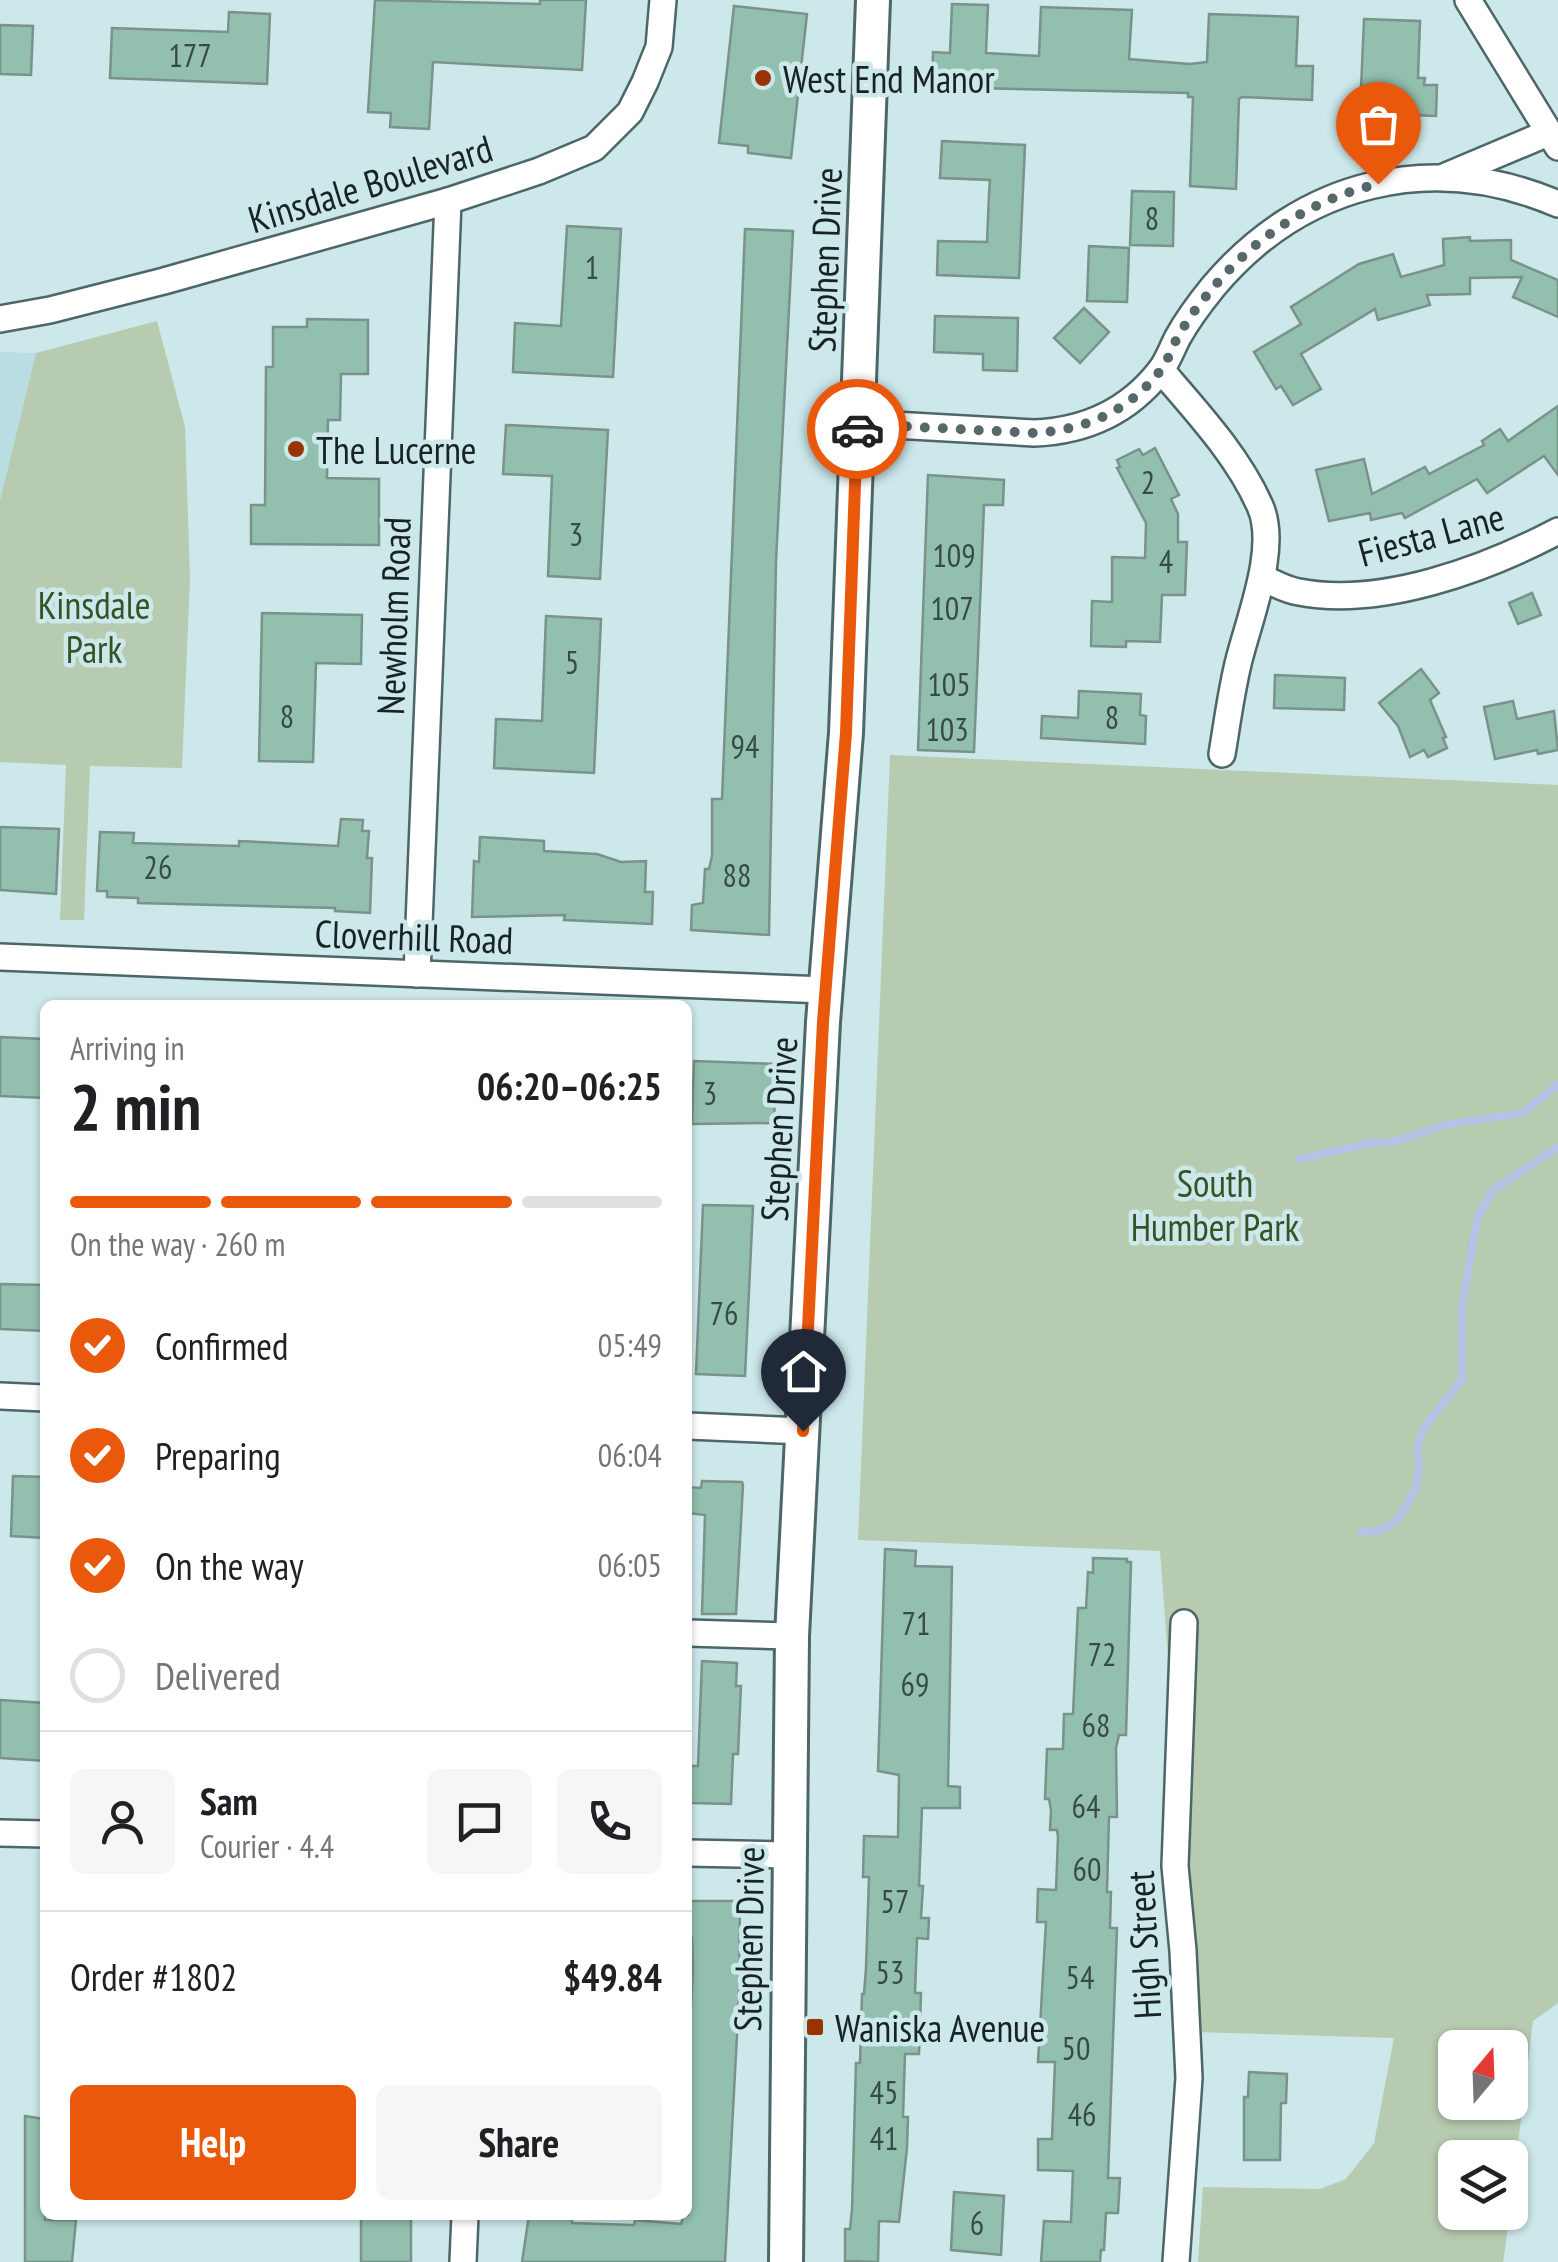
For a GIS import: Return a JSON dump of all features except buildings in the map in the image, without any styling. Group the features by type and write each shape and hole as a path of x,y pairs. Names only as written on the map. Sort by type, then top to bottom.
{"street":[{"name":"Kinsdale Boulevard","path":"0,319 164,282 448,201 594,148 630,112 645,82 659,46 663,0"},
{"name":"Stephen Drive","path":"786,2262 792,1636 825,990 846,733 873,0"},
{"path":"1446,176 1553,140 1468,0"},
{"path":"858,424 1034,433 1062,432 1107,418 1161,370 1178,336 1216,284 1248,252 1318,203 1354,190 1402,179 1446,176 1502,184 1558,204"},
{"name":"Newholm Road","path":"417,974 448,201"},
{"path":"1161,370 1225,450 1262,509 1263,578 1238,666 1222,754"},
{"name":"Fiesta Lane","path":"1263,578 1296,592 1364,595 1506,558 1558,531"},
{"name":"Cloverhill Road","path":"0,958 825,990"},
{"path":"0,1396 40,1398"},
{"path":"692,1426 803,1431"},
{"name":"High Street","path":"1176,2262 1189,2078 1174,1866 1184,1623"},
{"path":"692,1633 792,1636"},
{"path":"0,1833 40,1834"},
{"path":"692,1853 789,1856"},
{"path":"464,2262 465,2220"}],"shaded area":[{"path":"0,352 36,353 0,501"}],"green space":[{"name":"Kinsdale Park","path":"157,321 185,427 190,578 182,768 90,766 84,920 60,920 66,765 0,762 0,501 36,353"},
{"name":"South Humber Park","path":"890,755 1558,785 1558,2003 1533,2021 1528,2062 1528,2030 1438,2030 1438,2120 1521,2120 1518,2140 1438,2140 1438,2230 1508,2230 1503,2262 1198,2262 1203,2187 1320,2189 1346,2179 1374,2143 1394,2038 1196,2032 1160,1551 858,1540"}],"waterway":[{"path":"1299,1159 1375,1142 1389,1143 1449,1124 1523,1113 1558,1084"},
{"path":"1361,1532 1379,1531 1395,1522 1408,1503 1416,1487 1417,1447 1424,1427 1462,1380 1462,1305 1478,1216 1493,1190 1558,1147"}],"way so far":[{"path":"857,429 858,424 1062,432 1107,418 1161,370 1194,311 1248,252 1318,203 1378,184"}],"place":[{"name":"West End Manor","path":"763,78"},
{"name":"The Lucerne","path":"296,449"},
{"name":"Waniska Avenue","path":"815,2027"}],"route":[{"path":"803,1431 823,1022 846,733 857,429"}]}
